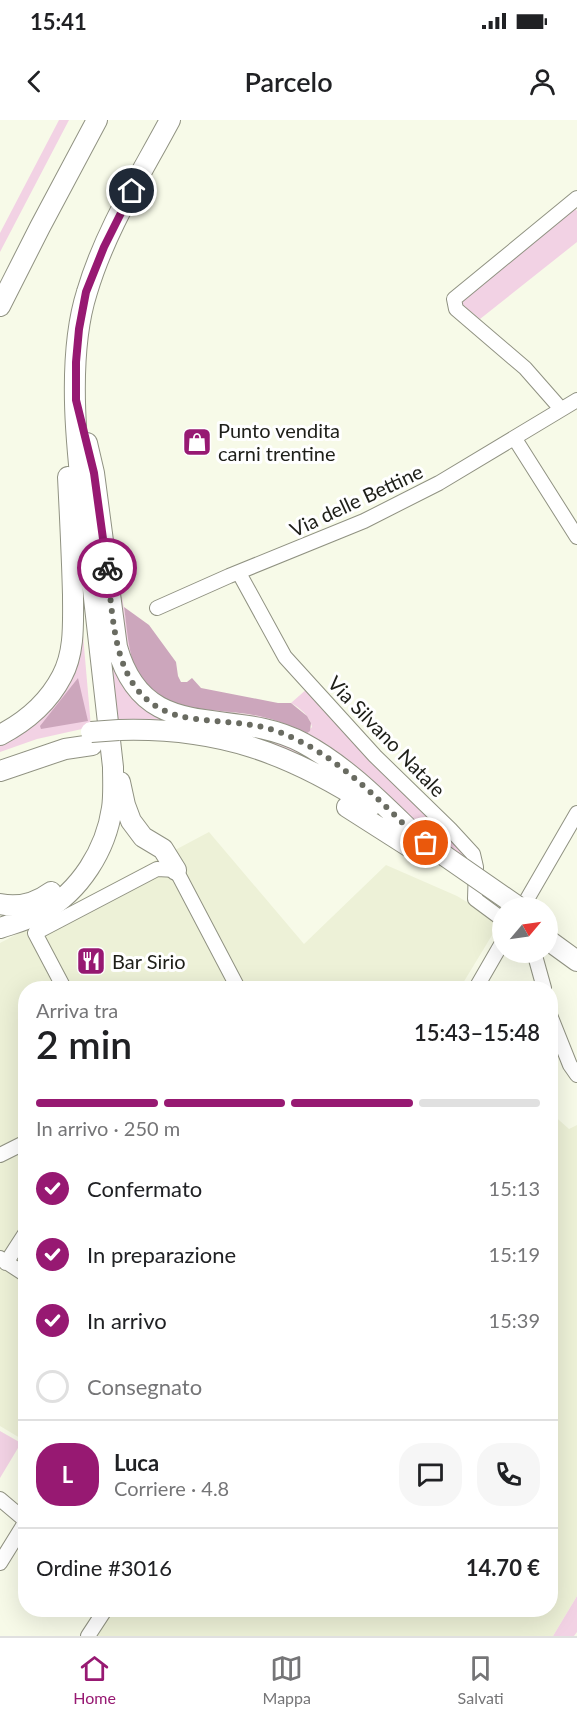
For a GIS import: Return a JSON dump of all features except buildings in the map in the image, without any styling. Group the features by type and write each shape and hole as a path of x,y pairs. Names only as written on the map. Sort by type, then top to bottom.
{"highway":[{"path":"0,278 83,120"},
{"path":"0,306 39,227 97,120"},
{"path":"0,735 20,724 38,710 63,675 69,655 73,633 63,362 66,322 87,257 117,193 156,120"},
{"path":"0,928 28,919 55,904 83,876 97,856 108,829 113,806 113,767 82,497 76,362 86,292 109,236 170,120"},
{"path":"76,400 94,473 117,647 126,674 134,686 144,697 173,714 277,731 325,756 353,778 442,861 492,900"},
{"path":"0,904 22,905 33,902 57,889 66,880 87,853 96,833 102,801 100,750 82,564 68,458"},
{"path":"0,758 34,746 172,730 250,745 284,758 334,783 416,836"},
{"path":"120,736 213,750 270,767 326,794 503,897"},
{"path":"0,779 92,738"},
{"path":"0,771 65,749"},
{"path":"113,767 120,778 130,821 143,837 163,849 176,870"},
{"path":"558,933 577,947"},
{"path":"558,947 577,961"}],"street":[{"path":"561,409 525,368 456,309 454,299 577,198"},
{"name":"Via delle Bettine","path":"157,608 364,521 439,483 577,400"},
{"path":"515,439 577,537"},
{"name":"Via Silvano Natale","path":"239,573 285,657 375,756 450,829 472,854 476,867 475,899 492,912"},
{"path":"527,897 577,813"},
{"path":"60,981 35,933 157,869 176,870 234,981"},
{"path":"480,981 492,960"},
{"path":"537,963 542,981"},
{"path":"558,1034 570,1065 577,1075"},
{"path":"0,1155 18,1146"},
{"path":"18,1242 3,1261 18,1270"},
{"path":"0,1498 18,1514"},
{"path":"0,1563 18,1534"},
{"path":"88,1636 100,1617"}],"shaded area":[{"path":"59,120 69,120 0,252 0,233"},
{"path":"575,208 577,211 577,242 480,319 460,303"},
{"path":"97,532 132,692 301,748 347,783 307,762 115,724"},
{"path":"116,597 122,597 136,670 192,707 260,716 293,726 306,733 312,727 309,719 291,703 308,688 468,854 471,864 449,850 344,764 175,709 132,674"},
{"path":"124,607 149,625 176,662 181,682 187,682 192,678 201,688 278,703 291,703 307,716 311,723 310,731 307,733 259,716 190,707 158,695 146,685 133,663"},
{"path":"81,612 91,727 37,739 0,752 0,740 40,716"},
{"path":"78,678 88,721 41,729 40,726"},
{"path":"209,832 304,944 386,865 457,896 492,917 492,935 464,981 18,981 18,1437 0,1426 0,943"},
{"path":"558,1119 569,1129 577,1125 577,1596 553,1636 82,1636 94,1617 558,1617"},
{"path":"0,1431 18,1441 18,1448 0,1478"},
{"path":"577,1596 577,1632 574,1636 553,1636"}],"way so far":[{"path":"107,568 117,647 126,674 144,697 173,714 277,731 301,742 325,756 353,778 426,843"}],"place":[{"name":"Punto vendita carni trentine","path":"197,442"},
{"name":"Bar Sirio","path":"91,961"}],"route":[{"path":"107,568 94,473 76,400 76,362 86,292 104,247 132,191"}]}
